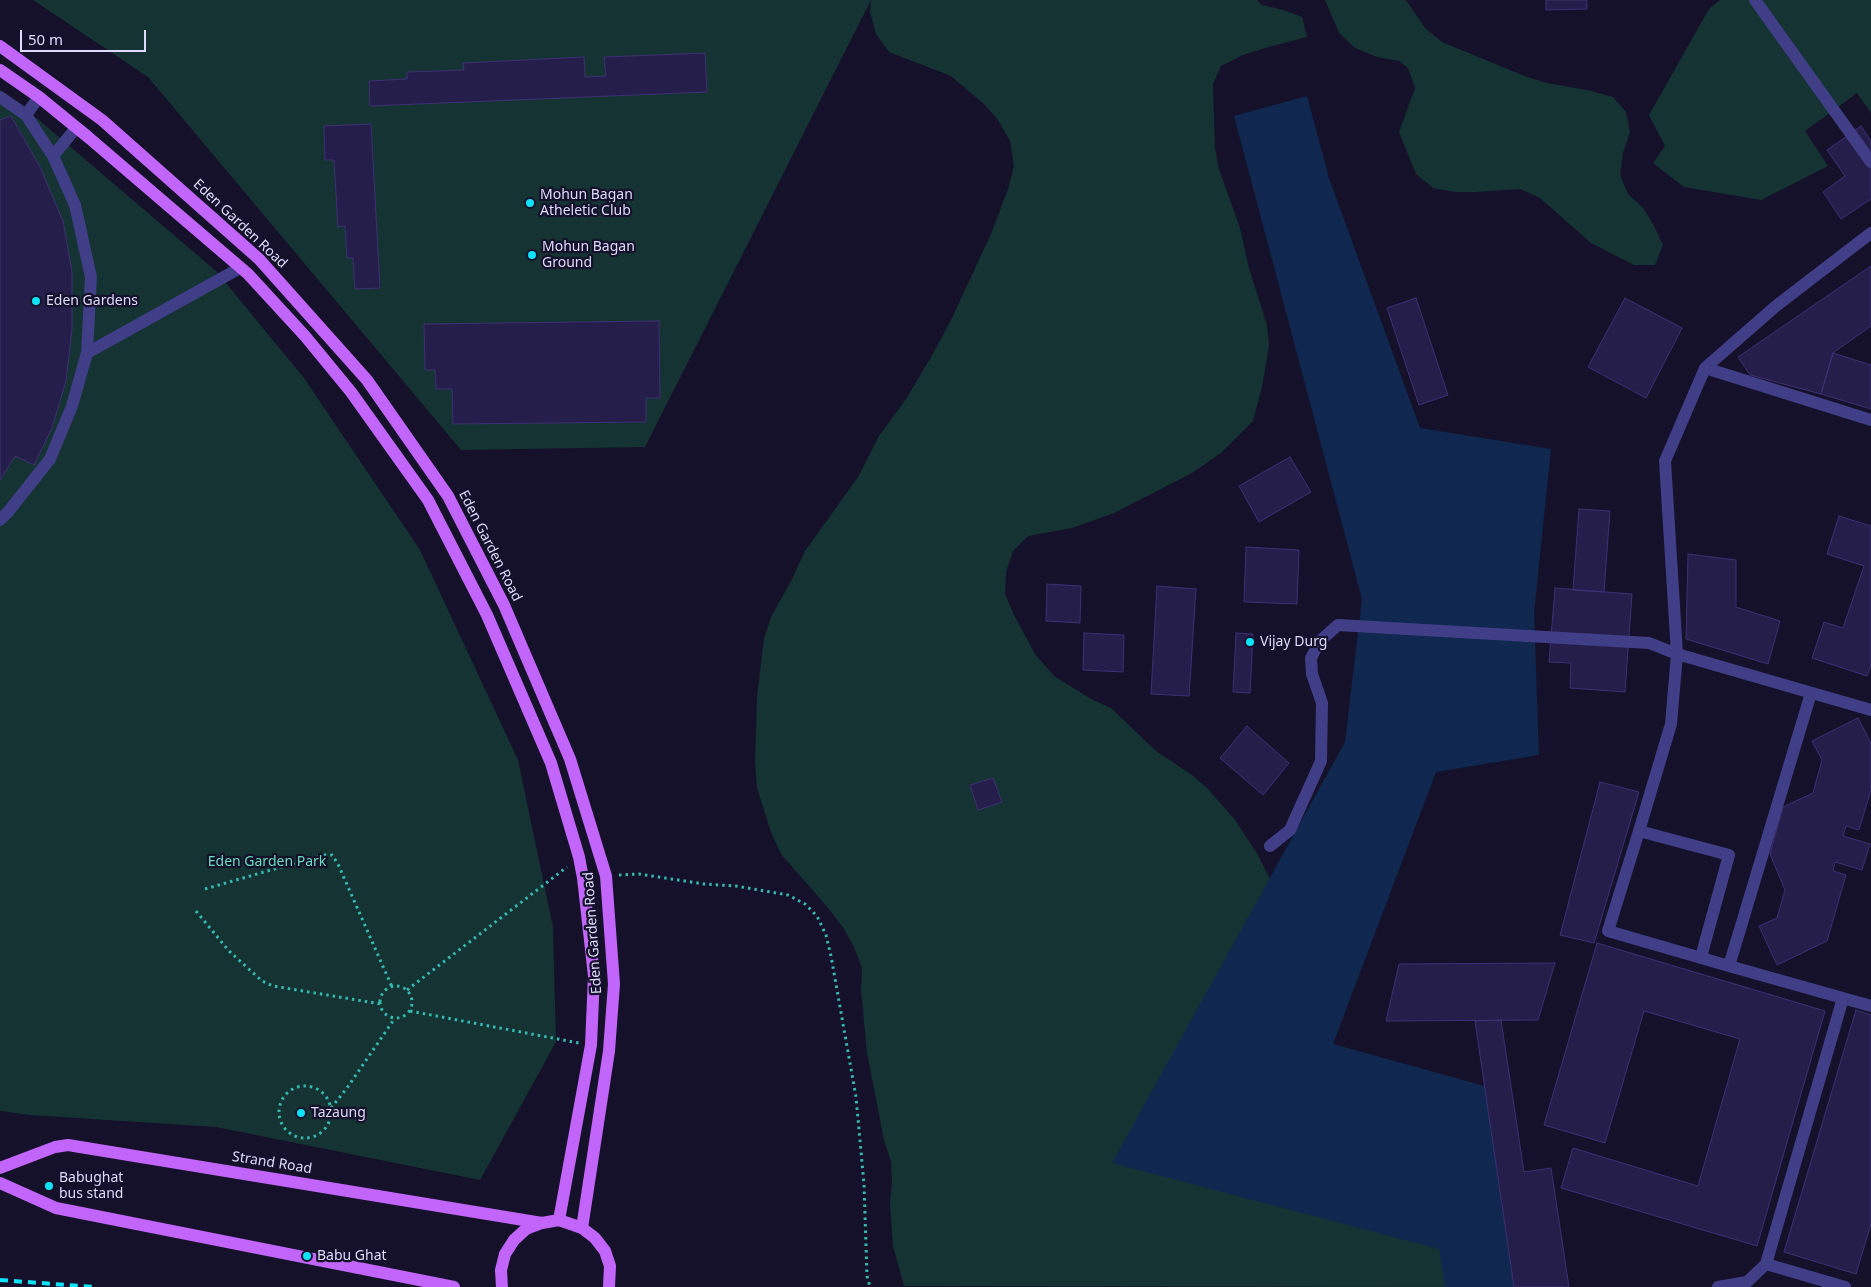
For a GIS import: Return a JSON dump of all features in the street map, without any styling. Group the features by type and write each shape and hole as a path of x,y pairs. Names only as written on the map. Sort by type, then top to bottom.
{"main road":[{"name":"Eden Garden Road","path":"0,46 102,120 259,259 367,380 448,496 504,605 570,759 606,876 614,984 609,1051 582,1228"},
{"name":"Eden Garden Road","path":"0,70 39,97 240,268 305,336 351,392 428,500 487,615 551,764 579,857 594,976 591,1045 559,1220"},
{"name":"Strand Road","path":"0,1168 55,1147 68,1145 542,1222"},
{"path":"0,1182 56,1208 454,1287"},
{"path":"502,1287 501,1270 506,1254 514,1240 526,1229 542,1222 559,1220 582,1228 595,1238 605,1251 610,1266 609,1287"}],"lane":[{"path":"1755,0 1871,162"},
{"path":"0,97 26,115 53,156 75,205 91,277 87,353 72,406 50,459 0,520"},
{"path":"26,115 39,97"},
{"path":"53,156 76,128"},
{"path":"1871,232 1776,306 1704,368 1665,461 1677,654 1671,724 1608,931 1871,1006"},
{"path":"87,353 240,268"},
{"path":"1704,368 1871,420"},
{"path":"1270,846 1290,830 1321,761 1322,703 1312,674 1311,658 1320,641 1338,625 1649,643 1677,654 1871,710"},
{"path":"1729,966 1811,693"},
{"path":"1639,831 1729,854 1701,957"},
{"path":"1718,1287 1747,1282 1766,1264 1843,998"},
{"path":"1766,1264 1845,1287"}],"path":[{"path":"205,889 324,855 332,855 338,864 392,987"},
{"path":"407,990 579,857"},
{"path":"606,876 639,874 704,884 736,886 788,895 805,904 817,916 826,935 839,996 856,1097 864,1184 867,1276 870,1287"},
{"path":"196,911 229,951 262,982 272,986 381,1004"},
{"path":"410,1011 412,1000 407,990 402,987 392,987 381,996 381,1004 387,1015 395,1018 401,1017 410,1011 591,1045"},
{"path":"331,1108 323,1093 315,1088 300,1086 287,1093 282,1100 279,1114 284,1128 298,1138 315,1137 323,1132 331,1117 331,1108 395,1018"}],"green space":[{"name":"Mohun Bagan Ground","path":"33,0 871,0 645,447 461,450 148,77"},
{"path":"871,0 1257,0 1262,5 1302,17 1307,37 1243,55 1221,66 1213,84 1215,149 1219,169 1240,228 1249,268 1267,325 1269,346 1262,387 1253,421 1221,453 1192,473 1114,513 1072,528 1028,536 1013,551 1006,572 1005,594 1035,654 1054,676 1091,699 1111,708 1156,751 1192,775 1208,789 1235,820 1258,855 1287,913 1293,998 1485,1287 904,1286 893,1246 890,1204 891,1161 884,1140 867,1053 861,990 862,968 854,947 844,929 781,854 771,832 757,788 755,763 757,697 764,639 771,617 805,551 858,477 879,436 906,399 930,359 951,320 991,234 1008,189 1014,166 1010,141 998,120 984,104 951,76 889,52 876,34 870,12"},
{"path":"1325,0 1406,0 1425,28 1442,42 1527,77 1613,97 1626,112 1630,132 1623,153 1620,175 1628,194 1644,209 1663,245 1655,265 1634,265 1591,243 1540,198 1520,189 1455,192 1433,188 1416,174 1399,132 1415,88 1408,68 1399,61 1377,57 1355,48 1339,33"},
{"path":"1720,0 1871,0 1871,113 1857,93 1805,131 1828,166 1761,200 1684,187 1653,163 1665,146 1649,115 1709,9"},
{"name":"Eden Garden Park","path":"0,90 39,120 216,271 304,378 420,550 518,760 553,927 556,1042 480,1180 216,1127 30,1115 0,1111"}],"water":[{"path":"1307,96 1329,178 1420,428 1551,449 1534,613 1539,755 1436,772 1333,1044 1488,1087 1517,1287 1445,1287 1439,1249 1112,1163 1345,742 1362,599 1234,116"}],"building":[{"path":"1546,0 1587,0 1587,9 1546,10"},
{"path":"705,53 707,92 370,106 369,81 407,79 407,72 464,70 463,63 584,57 585,77 606,76 604,57"},
{"name":"Eden Gardens","path":"11,116 40,167 63,221 72,272 72,329 66,381 52,428 34,465 15,456 0,480 0,120"},
{"path":"371,124 380,288 355,289 353,258 347,258 345,226 338,227 334,160 325,160 324,126"},
{"path":"1861,126 1871,141 1871,199 1841,219 1823,192 1845,176 1827,150"},
{"path":"1871,266 1871,326 1833,353 1821,394 1750,375 1738,357"},
{"path":"1416,298 1448,395 1419,405 1387,308"},
{"path":"1625,298 1682,328 1646,398 1588,367"},
{"path":"659,321 660,398 646,398 646,422 453,424 452,389 436,389 435,370 425,370 424,324"},
{"path":"1833,353 1871,365 1871,409 1821,394"},
{"path":"1290,457 1311,492 1259,522 1239,486"},
{"path":"1579,509 1610,511 1604,592 1573,590"},
{"path":"1839,516 1871,526 1871,665 1867,676 1812,658 1824,622 1843,628 1864,566 1827,554"},
{"path":"1246,547 1299,550 1297,604 1244,602"},
{"path":"1688,554 1736,560 1736,607 1780,621 1768,664 1686,639"},
{"path":"1047,584 1081,586 1080,623 1046,621"},
{"path":"1157,586 1196,589 1189,696 1151,694"},
{"path":"1555,588 1632,594 1625,692 1570,688 1571,663 1549,662"},
{"path":"1084,633 1124,635 1123,672 1083,670"},
{"path":"1236,633 1253,634 1250,693 1233,692"},
{"path":"1858,718 1871,743 1871,790 1859,830 1846,826 1843,836 1870,844 1862,870 1835,862 1833,871 1846,875 1827,941 1777,965 1759,926 1777,918 1785,890 1770,854 1783,807 1813,793 1822,760 1812,741"},
{"path":"1247,726 1289,763 1263,795 1220,758"},
{"path":"993,778 1002,802 978,810 970,785"},
{"path":"1600,782 1639,792 1594,943 1560,935"},
{"path":"1597,943 1825,1011 1757,1246 1561,1188 1573,1148 1698,1186 1740,1039 1644,1011 1605,1143 1544,1125"},
{"path":"1555,963 1538,1020 1386,1021 1399,964"},
{"path":"1856,1010 1871,1015 1871,1224 1856,1274 1784,1252"},
{"path":"1501,1020 1524,1172 1551,1168 1569,1287 1514,1287 1475,1021"}],"railway":[{"path":"0,1280 94,1287"}],"place":[{"name":"Mohun Bagan Atheletic Club","path":"530,203"},
{"name":"Mohun Bagan Ground","path":"532,255"},
{"name":"Eden Gardens","path":"36,301"},
{"name":"Vijay Durg","path":"1250,642"},
{"name":"Tazaung","path":"301,1113"},
{"name":"Babughat bus stand","path":"49,1186"},
{"name":"Babu Ghat","path":"307,1256"}]}
